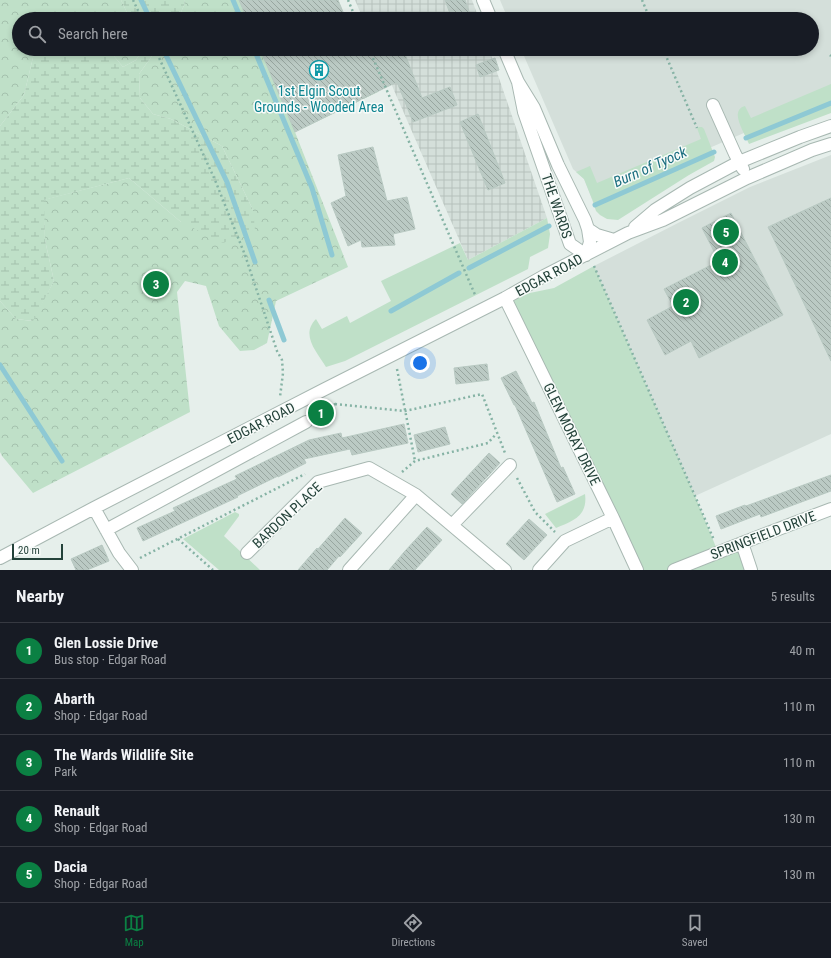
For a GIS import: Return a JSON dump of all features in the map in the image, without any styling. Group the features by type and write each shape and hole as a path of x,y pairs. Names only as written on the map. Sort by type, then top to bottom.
{"street":[{"path":"483,0 488,12"},
{"name":"THE WARDS","path":"507,56 518,82 534,108 558,165 585,220 590,242 589,260"},
{"name":"THE WARDS","path":"518,82 524,112 570,244 589,260"},
{"path":"713,105 747,178"},
{"name":"EDGAR ROAD","path":"628,233 655,210 690,188 739,162 831,126"},
{"name":"EDGAR ROAD","path":"0,558 94,508 482,310 564,266 589,260 614,240 628,233 663,220 747,178 812,150 831,144"},
{"path":"588,229 597,235 614,240"},
{"path":"564,266 570,244"},
{"name":"GLEN MORAY DRIVE","path":"505,298 614,518 637,570"},
{"path":"106,530 306,422"},
{"path":"452,525 510,465"},
{"name":"BARDON PLACE","path":"247,553 318,482 369,468 416,496 505,570"},
{"path":"349,570 416,496"},
{"path":"94,508 119,553 130,567"},
{"name":"SPRINGFIELD DRIVE","path":"674,570 742,542 831,509"},
{"path":"539,570 565,541 614,518"},
{"path":"742,542 751,570"}],"path":[{"path":"133,0 139,12"},
{"path":"348,0 353,12"},
{"path":"642,0 647,12"},
{"path":"158,56 215,180 245,255 277,351 282,360 283,372 277,414"},
{"path":"372,56 482,310"},
{"path":"666,56 697,128"},
{"path":"589,260 719,552"},
{"path":"394,354 415,462"},
{"path":"335,404 406,411 482,394 510,465 535,512 565,541"},
{"path":"391,481 415,462 488,443 497,433"},
{"path":"130,567 178,538 307,473 318,482"},
{"path":"178,538 213,570"}],"shaded area":[{"path":"355,0 472,0 476,12 360,12"},
{"path":"500,0 831,0 831,95 592,199 584,179 573,169 524,56 819,56 819,12 505,12"},
{"path":"379,56 491,56 547,218 468,260"},
{"path":"831,155 831,434 695,496 594,266 750,187"}],"green space":[{"path":"0,0 121,0 127,12 12,12 12,56 33,56 24,95 0,126"},
{"path":"121,0 184,0 185,3 181,12 127,12"},
{"path":"184,0 338,0 343,12 181,12 185,3"},
{"path":"33,56 114,56 123,67 136,60 139,56 152,56 139,74 140,98 153,114 171,119 222,146 253,210 255,230 223,243 181,222 129,178 44,200 45,240 54,281 33,321 16,319 0,301 0,126 24,95"},
{"path":"114,56 139,56 136,60 123,67"},
{"path":"152,56 362,56 378,92 295,132 348,267 276,301 267,343 254,350 240,351 219,326 206,286 185,281 177,292 190,412 33,493 0,452 0,301 16,319 32,321 54,281 45,240 43,200 129,178 181,222 253,210 222,146 171,119 153,114 140,98 139,74"},
{"path":"831,84 831,113 749,144 738,120 738,113 741,108 745,106 751,118"},
{"path":"699,127 704,129 715,157 714,161 618,220 607,219 596,211 584,179 576,172 590,166 597,183 701,139 697,128"},
{"path":"547,218 550,234 548,248 530,257 528,269 345,361 326,367 315,349 310,337 311,325 316,319 322,329 347,316 350,323 391,301 381,281 460,243 468,260"},
{"path":"594,266 718,552 742,543 751,570 637,570 505,298 554,288"},
{"path":"585,494 582,513 568,523 556,528 545,514"},
{"path":"235,512 239,514 239,516 224,536 260,570 219,570 183,539"}],"building":[{"path":"239,0 338,0 343,12 244,12"},
{"path":"445,0 465,0 469,12 449,12"},
{"name":"1st Elgin Scout Grounds - Wooded Area","path":"263,56 406,56 422,98 450,87 457,105 413,122 397,82 295,132"},
{"path":"495,58 499,70 480,77 476,65"},
{"path":"478,114 505,183 488,190 460,122"},
{"path":"373,147 387,201 407,197 415,229 393,234 395,245 362,247 361,240 348,246 331,203 346,196 338,155"},
{"path":"831,198 831,361 768,227"},
{"path":"731,213 783,315 699,358 691,341 665,355 647,320 673,306 664,289 719,261 702,228"},
{"path":"487,364 489,380 456,384 454,368"},
{"path":"516,371 532,403 534,402 561,468 563,467 575,494 557,502 515,405 501,378"},
{"path":"404,424 408,443 352,455 350,449 304,459 306,463 237,496 238,497 143,541 137,528 175,511 173,508 237,479 235,476 309,440 341,433 342,438"},
{"path":"445,427 450,444 418,452 414,435"},
{"path":"489,453 500,463 462,504 451,494"},
{"path":"831,475 831,491 761,517 760,514 721,529 716,516"},
{"path":"345,518 362,533 327,570 298,570 317,548 318,549"},
{"path":"529,519 547,535 524,560 506,544"},
{"path":"427,527 442,540 415,570 389,570 405,551"},
{"path":"102,545 109,561 87,570 76,570 71,559"}],"waterway":[{"path":"141,0 147,12"},
{"path":"233,0 238,12"},
{"path":"166,56 227,182 255,262"},
{"path":"257,56 312,188 332,255"},
{"name":"Burn of Tyock","path":"746,138 831,103"},
{"name":"Burn of Tyock","path":"595,205 714,152"},
{"name":"Burn of Tyock","path":"469,268 549,226"},
{"name":"Burn of Tyock","path":"391,311 459,273"},
{"path":"269,300 284,340"},
{"path":"0,365 62,461"}],"place":[{"name":"1st Elgin Scout Grounds - Wooded Area","path":"319,70"},
{"name":"Dacia","path":"726,232"},
{"name":"Renault","path":"725,262"},
{"name":"The Wards Wildlife Site","path":"156,284"},
{"name":"Abarth","path":"686,302"},
{"name":"Glen Lossie Drive","path":"321,413"}]}
